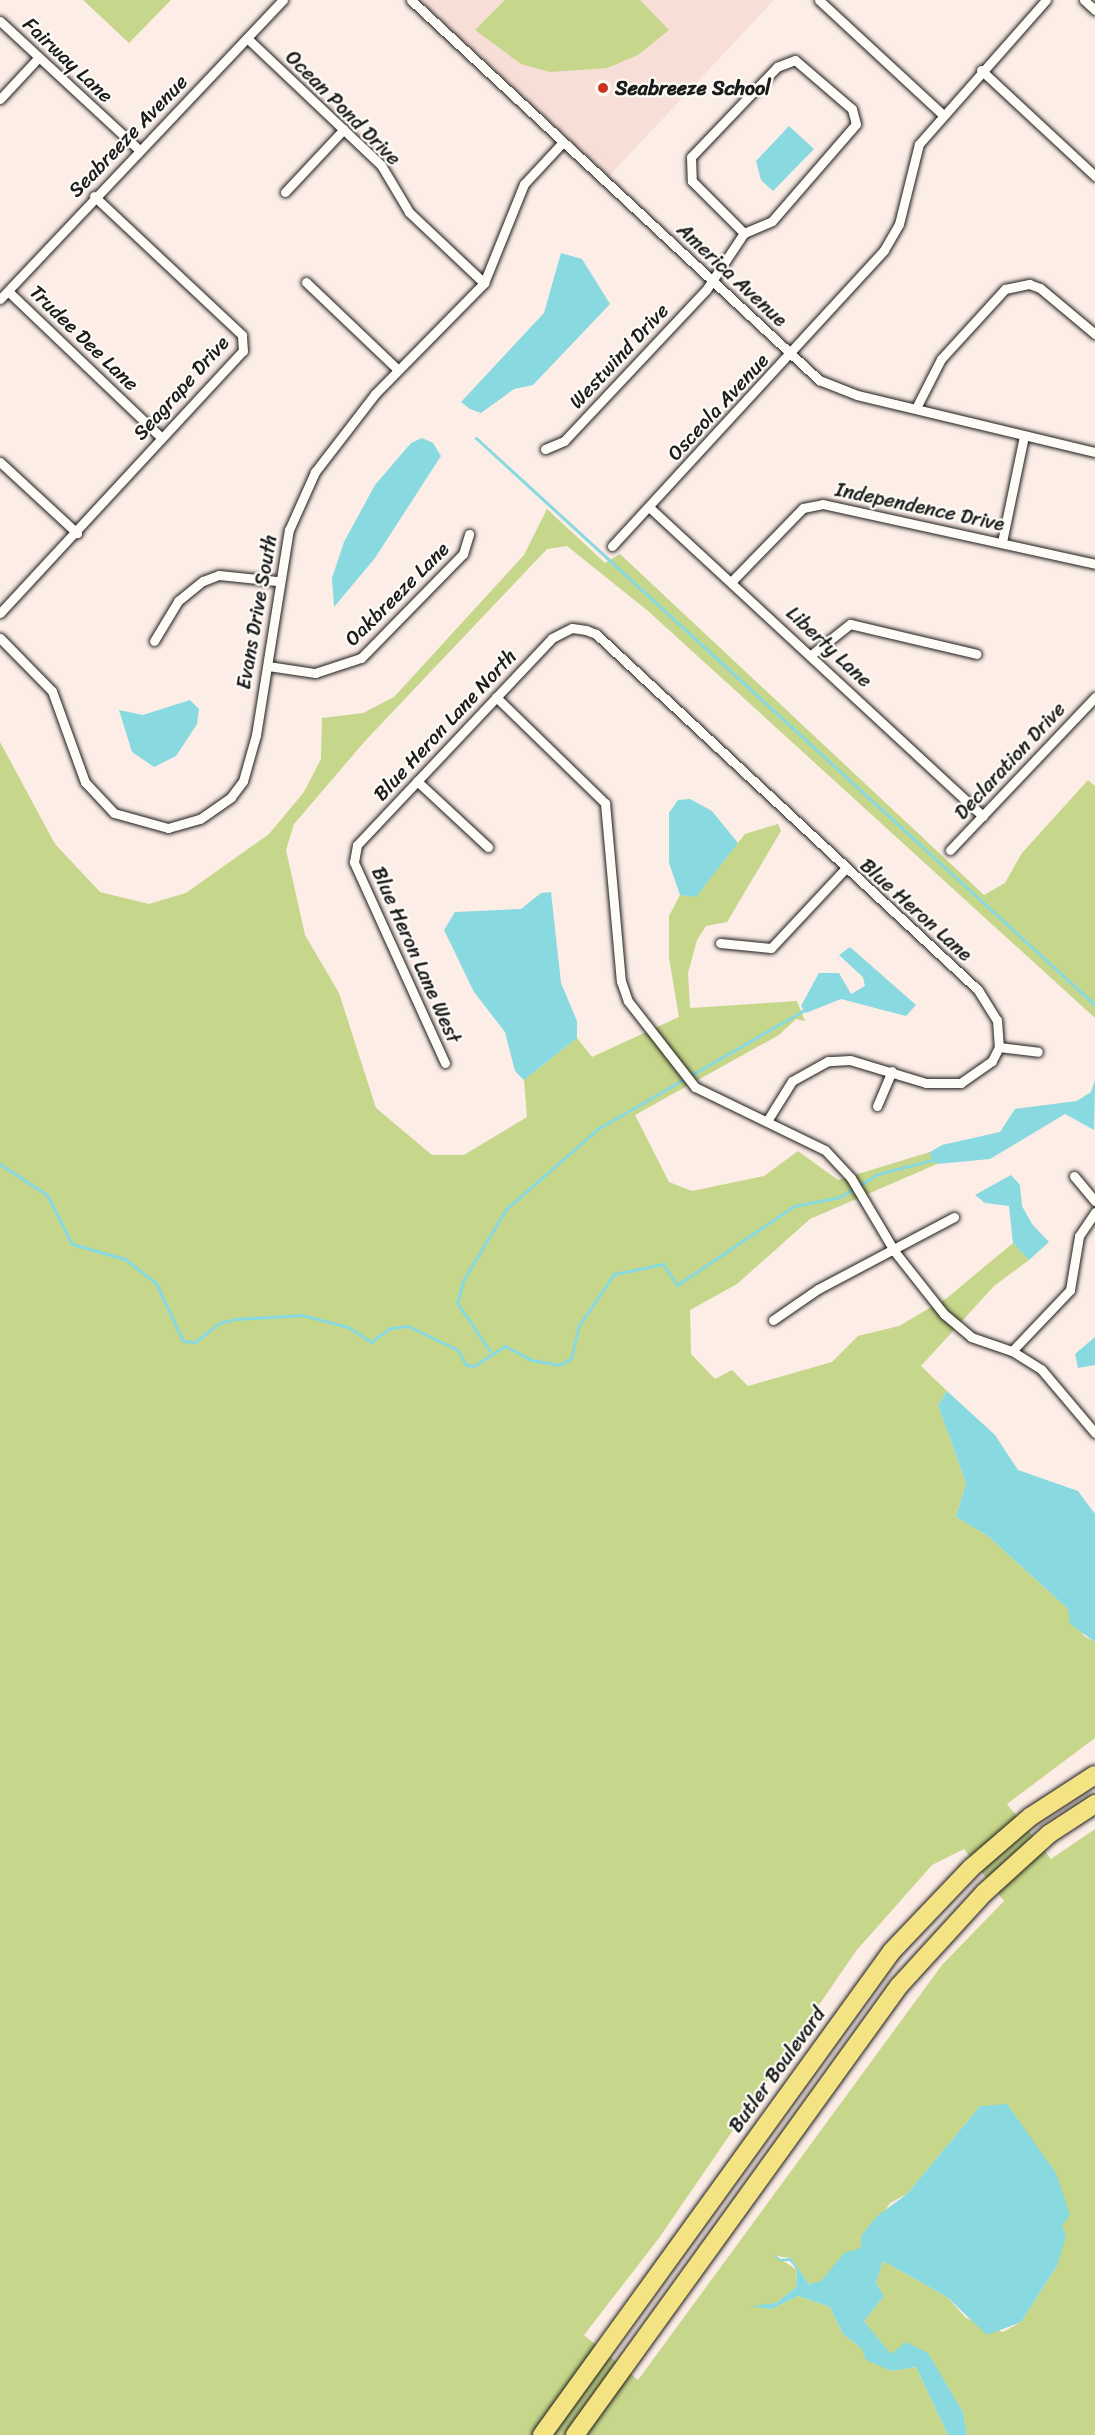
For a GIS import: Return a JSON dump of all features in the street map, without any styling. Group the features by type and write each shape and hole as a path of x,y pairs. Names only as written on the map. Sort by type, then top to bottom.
{"highway":[{"name":"Butler Boulevard","path":"542,2435 892,1952 970,1868 1030,1818 1095,1775"},
{"path":"575,2435 899,1986 984,1893 1049,1834 1095,1804"}],"street":[{"name":"Seabreeze Avenue","path":"0,299 138,149 284,0"},
{"name":"America Avenue","path":"411,0 790,355 833,388 1095,452"},
{"path":"819,0 941,113"},
{"name":"Osceola Avenue","path":"612,546 790,355 884,250 899,224 919,144 941,113 1046,0"},
{"path":"1084,0 1095,10"},
{"name":"Fairway Lane","path":"0,21 138,149"},
{"name":"Ocean Pond Drive","path":"247,39 344,129 389,175 409,212 484,283"},
{"path":"0,99 39,57"},
{"path":"785,61 803,63 852,109 856,124 772,221 744,233 692,181 691,157 785,61"},
{"path":"981,70 1095,176"},
{"path":"285,192 344,129"},
{"name":"Evans Drive South","path":"0,638 52,691 95,798 131,822 160,827 200,819 243,781 268,666 278,581 289,530 315,472 336,439 398,370 484,283 524,184 563,142"},
{"name":"Seagrape Drive","path":"0,613 77,533 245,343 230,323 94,196"},
{"name":"Westwind Drive","path":"545,448 564,441 710,279 744,233"},
{"path":"306,282 398,370"},
{"path":"916,408 941,359 968,326 1005,289 1029,284 1062,302 1095,334"},
{"name":"Trudee Dee Lane","path":"8,291 161,437"},
{"path":"1002,542 1024,436"},
{"path":"0,462 77,533"},
{"name":"Independence Drive","path":"731,582 811,505 852,508 1095,564"},
{"name":"Liberty Lane","path":"649,507 983,816"},
{"name":"Oakbreeze Lane","path":"268,666 315,673 361,658 463,554 469,534"},
{"path":"153,641 178,601 203,581 219,575 278,581"},
{"path":"811,655 850,624 977,654"},
{"name":"Blue Heron Lane North","path":"354,862 357,845 552,638 578,629"},
{"name":"Blue Heron Lane","path":"578,629 596,634 844,870 978,990 997,1020 999,1047"},
{"name":"Declaration Drive","path":"950,850 1095,697"},
{"path":"496,698 604,804 621,981 652,1032 695,1087 825,1150 851,1178 895,1252 944,1314 958,1328 1012,1351 1041,1370 1095,1433"},
{"path":"417,781 488,847"},
{"name":"Blue Heron Lane West","path":"354,862 445,1064"},
{"path":"720,943 771,948 844,870"},
{"path":"767,1121 806,1069 850,1060 926,1083 961,1083 992,1061 999,1047 1038,1052"},
{"path":"876,1106 892,1071"},
{"path":"1074,1176 1095,1201"},
{"path":"1012,1351 1070,1290 1079,1236 1095,1212"},
{"path":"773,1320 818,1289 895,1252 954,1217"}],"shaded area":[{"name":"Seabreeze School","path":"420,0 774,0 609,176"}],"green space":[{"path":"83,0 171,0 129,43"},
{"path":"505,0 640,0 669,30 638,55 607,68 550,72 521,64 475,30"},
{"path":"547,509 605,563 620,554 984,895 1005,883 1022,853 1088,780 1095,786 1095,1018 648,611 567,546 547,549 365,741 294,824 286,850 305,935 339,993 376,1108 432,1155 464,1155 527,1117 524,1080 577,1038 592,1057 679,1017 669,958 669,916 680,895 696,896 745,834 778,824 781,831 727,922 706,926 697,940 688,973 690,1008 797,1001 805,1021 796,1019 779,1035 635,1115 669,1182 692,1191 764,1176 798,1151 838,1180 930,1152 937,1164 810,1219 737,1284 690,1310 691,1354 715,1379 732,1370 748,1386 832,1362 858,1336 899,1326 947,1298 1013,1243 1029,1260 994,1286 921,1366 947,1391 938,1405 966,1483 956,1517 988,1536 1068,1609 1084,1636 1095,1642 1095,1738 1007,1804 1051,1859 1095,1829 1095,2435 967,2435 963,2412 928,2354 891,2355 864,2321 884,2296 876,2283 883,2261 947,2297 966,2318 1003,2332 1021,2322 1057,2266 980,2106 907,2194 890,2203 861,2248 821,2282 809,2284 791,2258 776,2256 797,2270 796,2287 776,2303 754,2306 772,2309 798,2296 830,2307 843,2334 891,2371 916,2367 948,2435 0,2435 0,742 55,844 100,892 149,904 186,893 269,834 304,792 321,759 322,718 363,713 394,697 524,555","holes":["964,1849 1004,1901 942,1965 638,2380 584,2335 659,2238 856,1951 932,1865"]}],"water":[{"path":"789,126 814,149 773,191 761,180 756,161"},
{"path":"561,253 582,259 610,304 533,385 514,389 481,413 470,409 461,402 544,313"},
{"path":"422,438 433,443 441,456 375,558 334,607 332,578 344,542 375,485 411,443"},
{"path":"190,700 199,709 197,724 176,756 154,767 132,752 119,710 143,715"},
{"path":"690,799 712,811 738,843 696,897 680,895 669,863 669,813 678,800"},
{"path":"551,892 561,983 577,1021 577,1038 524,1080 515,1071 505,1032 474,992 444,930 455,912 521,909 541,893"},
{"path":"850,947 916,1005 906,1016 841,999 806,1013 801,1006 819,973 839,973 851,994 865,986 863,977 839,955"},
{"path":"1095,1080 1094,1130 1065,1114 990,1159 937,1164 932,1160 930,1152 942,1145 1000,1132 1015,1109 1077,1101 1091,1092"},
{"path":"1011,1175 1020,1185 1022,1206 1032,1224 1049,1242 1029,1260 1013,1243 1009,1206 985,1203 975,1195"},
{"path":"1095,1337 1095,1365 1078,1368 1075,1354"},
{"path":"947,1391 995,1435 1018,1470 1078,1491 1095,1514 1095,1642 1070,1624 1068,1609 988,1536 956,1517 966,1483 938,1405"},
{"path":"1007,2104 1056,2173 1070,2215 1062,2226 1066,2236 1057,2266 1021,2322 987,2335 947,2297 883,2261 876,2283 884,2296 864,2321 891,2354 906,2342 928,2353 963,2412 967,2435 948,2435 916,2367 891,2371 866,2360 862,2349 843,2334 830,2307 798,2296 772,2309 750,2306 776,2303 796,2287 797,2270 790,2261 779,2261 771,2252 780,2259 791,2258 809,2284 821,2281 844,2253 861,2248 861,2236 876,2217 907,2194 980,2106"}],"waterway":[{"path":"476,438 1095,1005"},
{"path":"490,1351 457,1303 464,1279 506,1209 599,1128 804,1010"},
{"path":"0,1164 47,1195 72,1244 125,1259 156,1283 183,1341 195,1342 219,1323 235,1319 302,1315 348,1327 371,1342 390,1328 408,1326 458,1350 466,1365 474,1366 505,1346 531,1360 560,1365 571,1358 579,1325 614,1274 663,1264 677,1285 794,1206 840,1197 878,1174 932,1160"}],"place":[{"name":"Seabreeze School","path":"603,88"}]}
